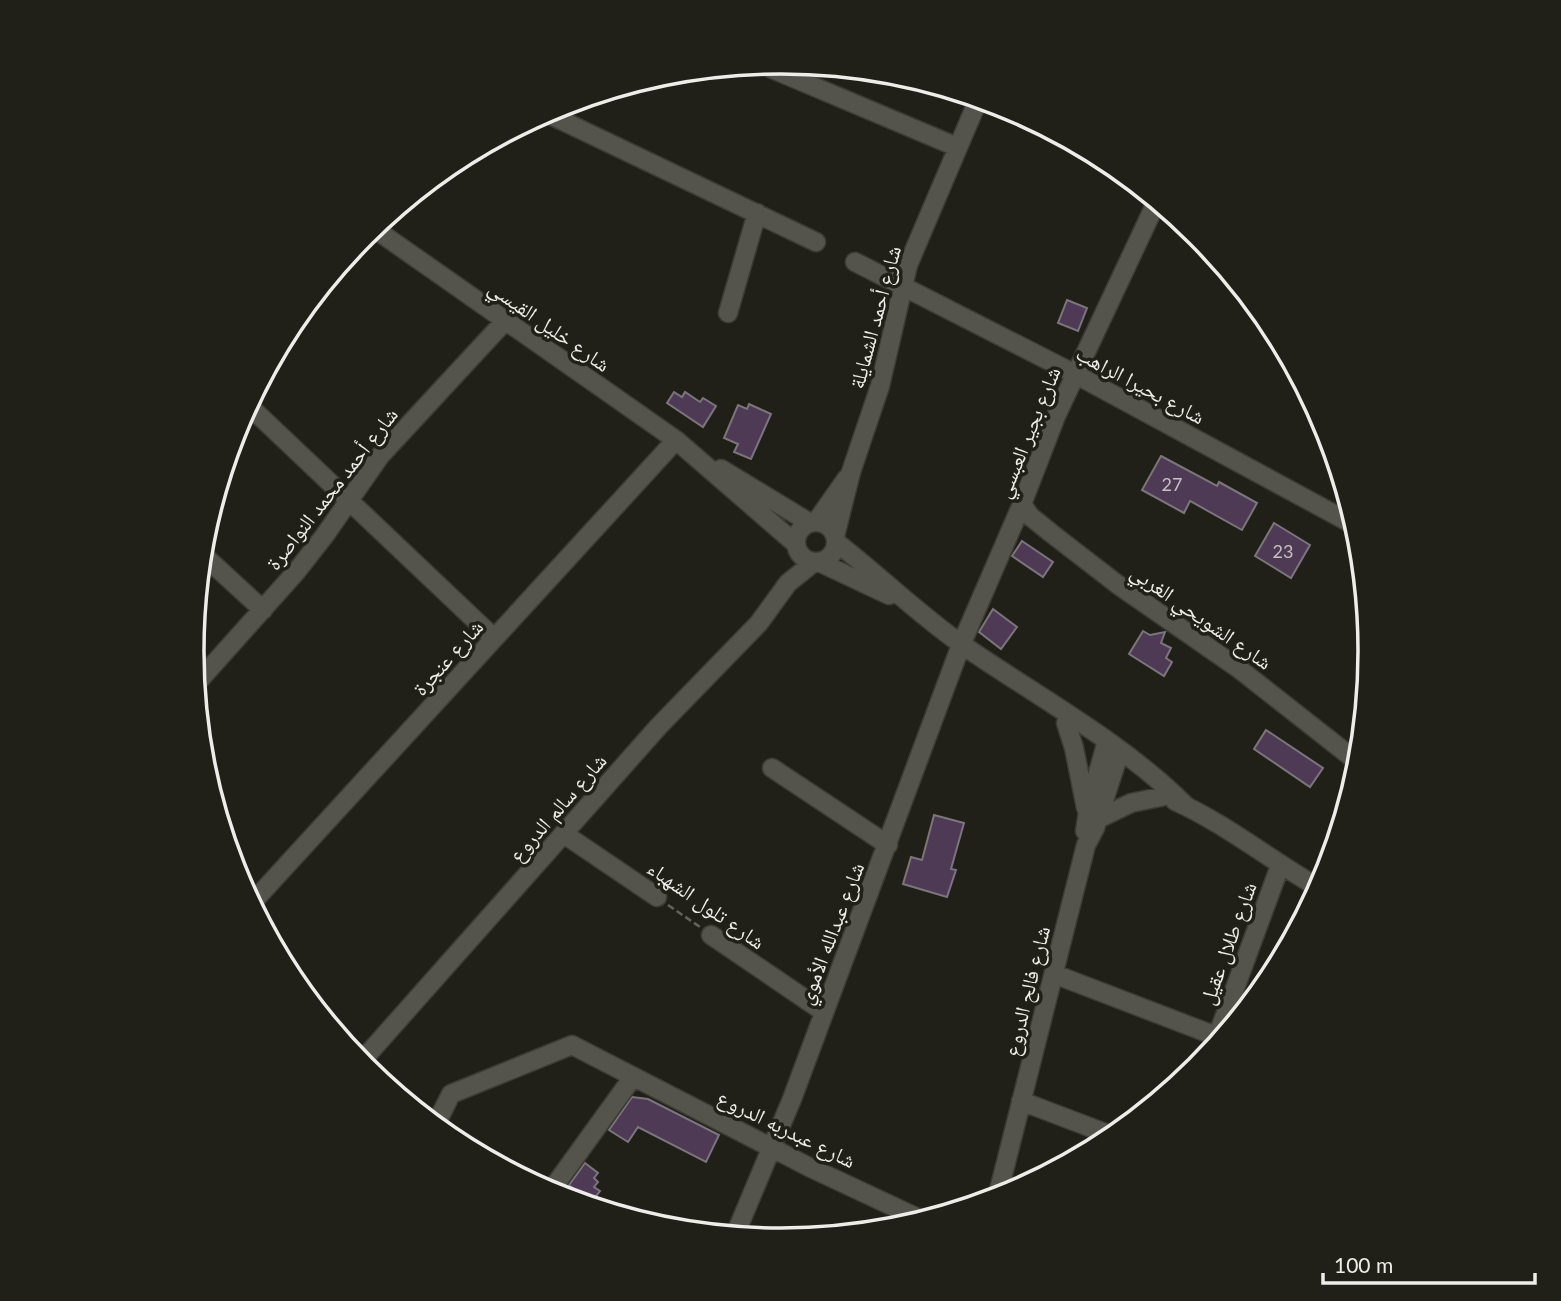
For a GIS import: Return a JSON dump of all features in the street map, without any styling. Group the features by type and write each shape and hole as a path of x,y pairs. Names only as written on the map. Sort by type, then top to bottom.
{"street":[{"path":"782,74 957,147"},
{"name":"شارع أحمد الشمايلة","path":"836,539 851,472 880,386 908,265 975,107"},
{"path":"557,118 816,242"},
{"name":"شارع بجير العبسي","path":"961,645 1022,504 1040,452 1153,210"},
{"path":"728,313 757,213"},
{"name":"شارع خليل القيسي","path":"381,234 676,440 796,546"},
{"name":"شارع بحيرا الراهب","path":"856,262 1075,374 1342,518"},
{"name":"شارع أحمد محمد النواصرة","path":"205,674 296,572 351,500 362,479 380,456 505,321"},
{"path":"255,412 494,638"},
{"name":"شارع عنجرة","path":"258,896 676,440"},
{"name":"شارع خليل القيسي","path":"701,461 722,469 813,522"},
{"name":"شارع أحمد الشمايلة","path":"813,522 851,472"},
{"name":"شارع الشويحي الغربي","path":"1022,504 1030,516 1051,534 1117,584 1238,668 1348,753"},
{"path":"905,602 804,558 796,546 801,529 813,522 828,526 836,539 905,602 961,645 1052,706 1070,715 1165,796 1185,805 1309,882"},
{"path":"816,562 833,554 836,539"},
{"name":"شارع سالم الدروع","path":"789,583 796,546"},
{"path":"211,562 263,610"},
{"name":"شارع سالم الدروع","path":"368,1054 659,726 758,623 789,583 816,562"},
{"name":"شارع عبدالله الأموي","path":"739,1226 773,1146 961,645"},
{"path":"1052,706 1066,723 1167,788 1185,805"},
{"path":"1066,723 1093,817 1131,803 1165,796"},
{"name":"شارع فالح الدروع","path":"1000,1184 1093,817 1112,752"},
{"path":"772,768 888,845"},
{"name":"شارع تلول الشهباء","path":"564,834 657,897"},
{"name":"شارع طلال عقيل","path":"1227,1016 1280,866"},
{"name":"شارع تلول الشهباء","path":"711,935 824,1012"},
{"path":"1054,974 1211,1034"},
{"name":"شارع عبدربه الدروع","path":"440,1116 450,1094 572,1045 773,1146 809,1167 908,1213"},
{"path":"557,1183 633,1077"},
{"path":"1021,1101 1100,1131"},
{"name":"شارع فالح الدروع","path":"993,1187 1009,1148"}],"path":[{"name":"شارع تلول الشهباء","path":"657,897 711,935"}],"building":[{"path":"1067,300 1087,308 1078,331 1058,323"},
{"path":"674,392 682,397 685,392 700,402 703,398 716,406 703,427 667,403"},
{"path":"749,404 771,414 751,459 734,452 738,444 724,438 738,405 747,409"},
{"path":"1161,456 1217,486 1219,482 1257,503 1242,530 1190,501 1184,513 1142,490"},
{"path":"1274,523 1310,545 1291,578 1255,556"},
{"path":"1022,541 1053,562 1043,577 1012,556"},
{"path":"993,609 1017,627 1001,649 979,632"},
{"path":"1143,631 1150,635 1165,632 1161,643 1171,648 1166,658 1172,662 1164,676 1129,654"},
{"path":"1266,730 1323,768 1310,787 1254,749"},
{"path":"934,815 964,823 951,869 956,870 947,897 903,884 911,857 922,860"},
{"path":"632,1097 648,1099 719,1135 706,1162 638,1127 628,1142 609,1130"},
{"path":"585,1163 598,1173 594,1178 598,1182 594,1187 600,1191 595,1197 569,1185"}]}
